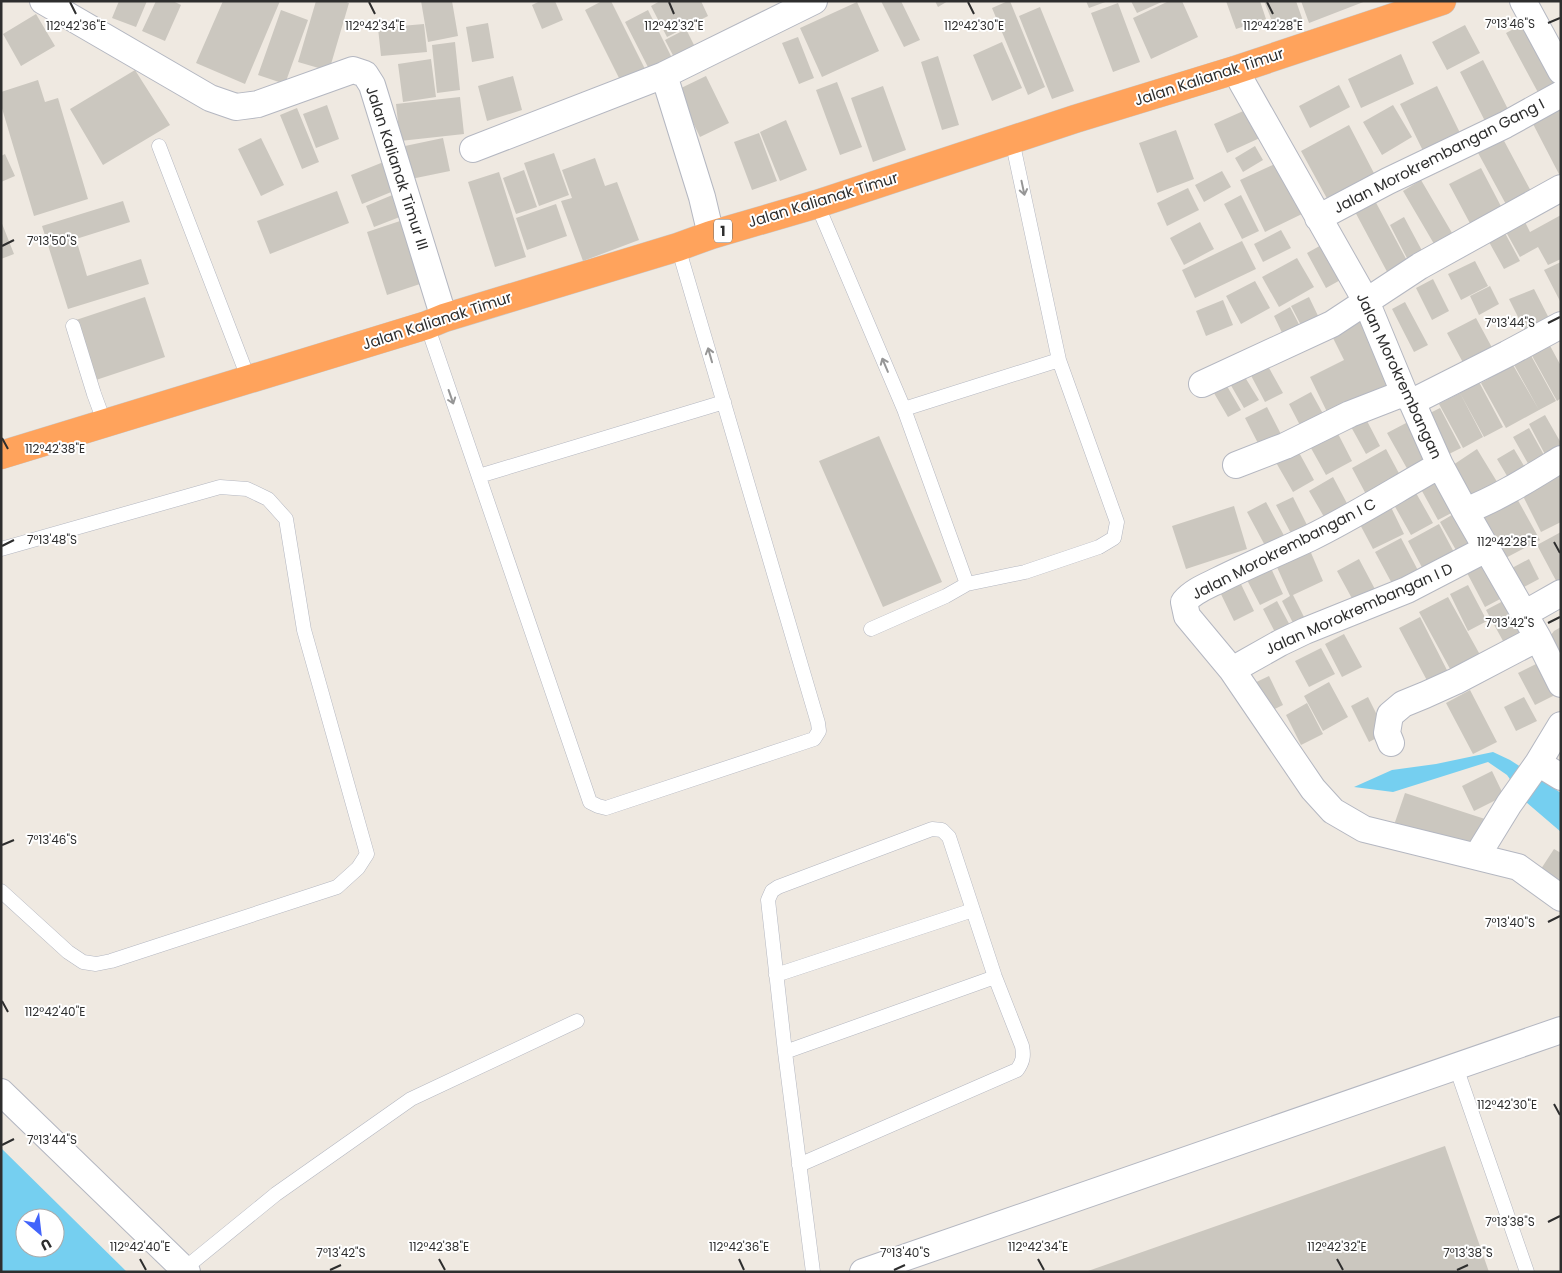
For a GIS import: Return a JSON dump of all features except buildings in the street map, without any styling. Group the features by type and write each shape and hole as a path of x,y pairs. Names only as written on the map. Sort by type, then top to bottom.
{"highway":[{"name":"Jalan Kalianak Timur","path":"1,455 249,380 678,247 711,235 817,204 1235,70 1442,1"}],"street":[{"name":"Jalan Kalianak Timur III","path":"43,1 210,98 236,107 258,104 353,70 365,74 372,85 435,321"},
{"path":"473,149 664,74 814,1"},
{"path":"1523,1 1561,70"},
{"name":"Jalan Morokrembangan","path":"1235,70 1366,301 1408,398 1440,465 1538,638 1561,684"},
{"path":"664,74 702,197 711,235"},
{"name":"Jalan Morokrembangan Gang I","path":"1318,218 1388,181 1505,125 1561,94"},
{"path":"1202,384 1332,324 1420,266 1561,188"},
{"path":"1236,465 1285,446 1350,414 1408,398 1507,354 1561,325"},
{"path":"1465,512 1518,485 1561,459"},
{"name":"Jalan Morokrembangan I C","path":"1232,670 1187,616 1184,602 1187,598 1249,565 1311,537 1440,465"},
{"name":"Jalan Morokrembangan I D","path":"1232,670 1280,643 1407,590 1486,549"},
{"path":"1524,614 1561,593"},
{"path":"1390,744 1388,733 1390,715 1403,704 1456,681 1538,638"},
{"path":"1232,670 1313,789 1333,811 1364,829 1518,867 1561,898"},
{"path":"1477,856 1561,725"},
{"path":"1534,767 1561,777"},
{"path":"863,1272 1561,1030"},
{"path":"1,1092 185,1270"}],"lane":[{"path":"871,629 946,596 967,584 1025,572 1099,548 1114,538 1117,522 1059,360 1012,140"},
{"path":"159,146 249,380"},
{"path":"817,204 904,409 967,584"},
{"path":"435,321 479,476 590,802 606,808 814,739 819,731 678,247"},
{"path":"73,326 104,424"},
{"path":"904,409 1059,360"},
{"path":"479,476 724,402"},
{"path":"1,549 220,487 247,489 268,499 286,519 304,630 367,854 358,868 338,887 111,961 96,964 82,962 68,952 1,891"},
{"path":"799,1165 1017,1070 1022,1062 1024,1055 1022,1046 994,977 949,836 942,830 932,829 787,883 772,891 768,900 785,1052 799,1165 813,1272"},
{"path":"776,975 973,910"},
{"path":"785,1052 994,977"},
{"path":"185,1270 276,1194 411,1099 577,1021"},
{"path":"1456,1067 1527,1272"}],"water":[{"path":"1493,752 1510,760 1561,793 1561,832 1526,802 1507,775 1488,762 1393,792 1354,787 1392,770 1436,764"},
{"path":"1,1148 62,1208 15,1208 15,1258 65,1258 65,1211 127,1272 1,1272"}]}
